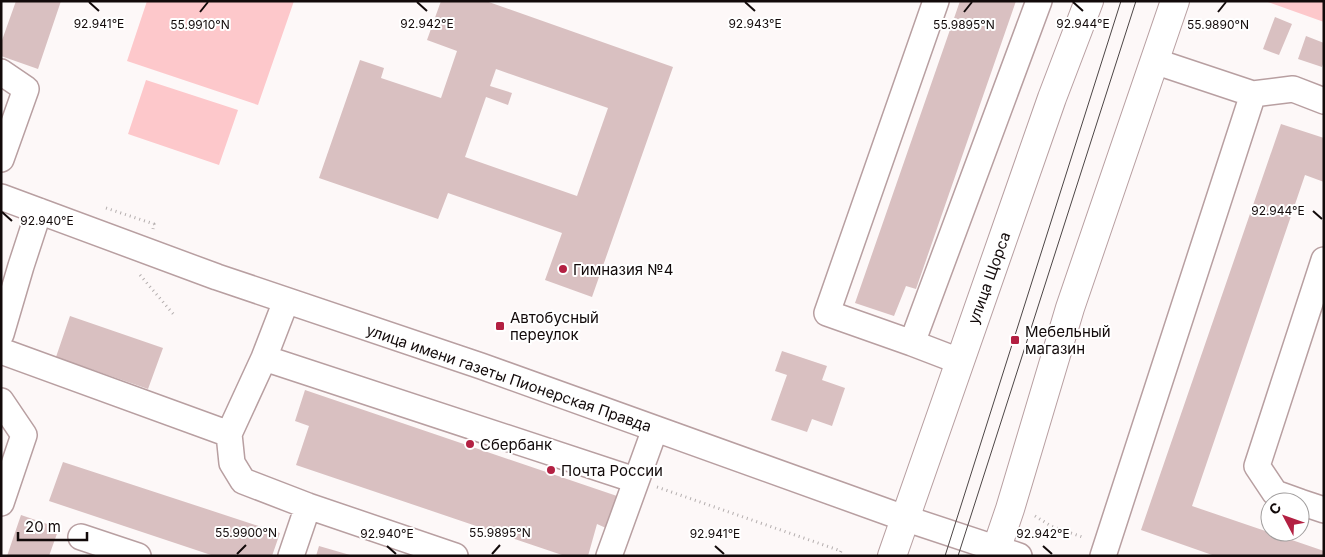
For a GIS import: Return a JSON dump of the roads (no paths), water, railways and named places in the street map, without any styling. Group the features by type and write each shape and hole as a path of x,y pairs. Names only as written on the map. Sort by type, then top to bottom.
{"main road":[{"name":"улица Щорса","path":"892,556 1052,98 1089,1"},
{"path":"1003,554 1010,509 1070,308 1175,1"}],"street":[{"path":"936,1 827,313 959,361"},
{"path":"912,343 1039,1"},
{"path":"1154,61 1253,94 1293,89 1324,101"},
{"path":"1,72 26,89 1,159"},
{"path":"1103,556 1253,94"},
{"name":"улица имени газеты Пионерская Правда","path":"1,197 286,301 481,366 1003,554"},
{"path":"1,334 11,263 39,211"},
{"path":"1274,492 1257,466 1324,260"},
{"path":"286,301 264,358 229,434 232,462 243,481 308,506 455,556"},
{"path":"1,351 229,434"},
{"path":"264,358 635,480"},
{"path":"1,401 24,435 1,503"},
{"path":"609,556 655,429"},
{"path":"1310,505 1324,510"},
{"path":"291,556 308,506"},
{"path":"81,537 138,556"}],"tram line":[{"path":"945,556 1121,1"},
{"path":"958,556 1136,1"}],"place":[{"name":"Гимназия №4","path":"563,269"},
{"name":"Автобусный переулок","path":"500,326"},
{"name":"Мебельный магазин","path":"1015,340"},
{"name":"Сбербанк","path":"470,444"},
{"name":"Почта России","path":"551,470"}]}
